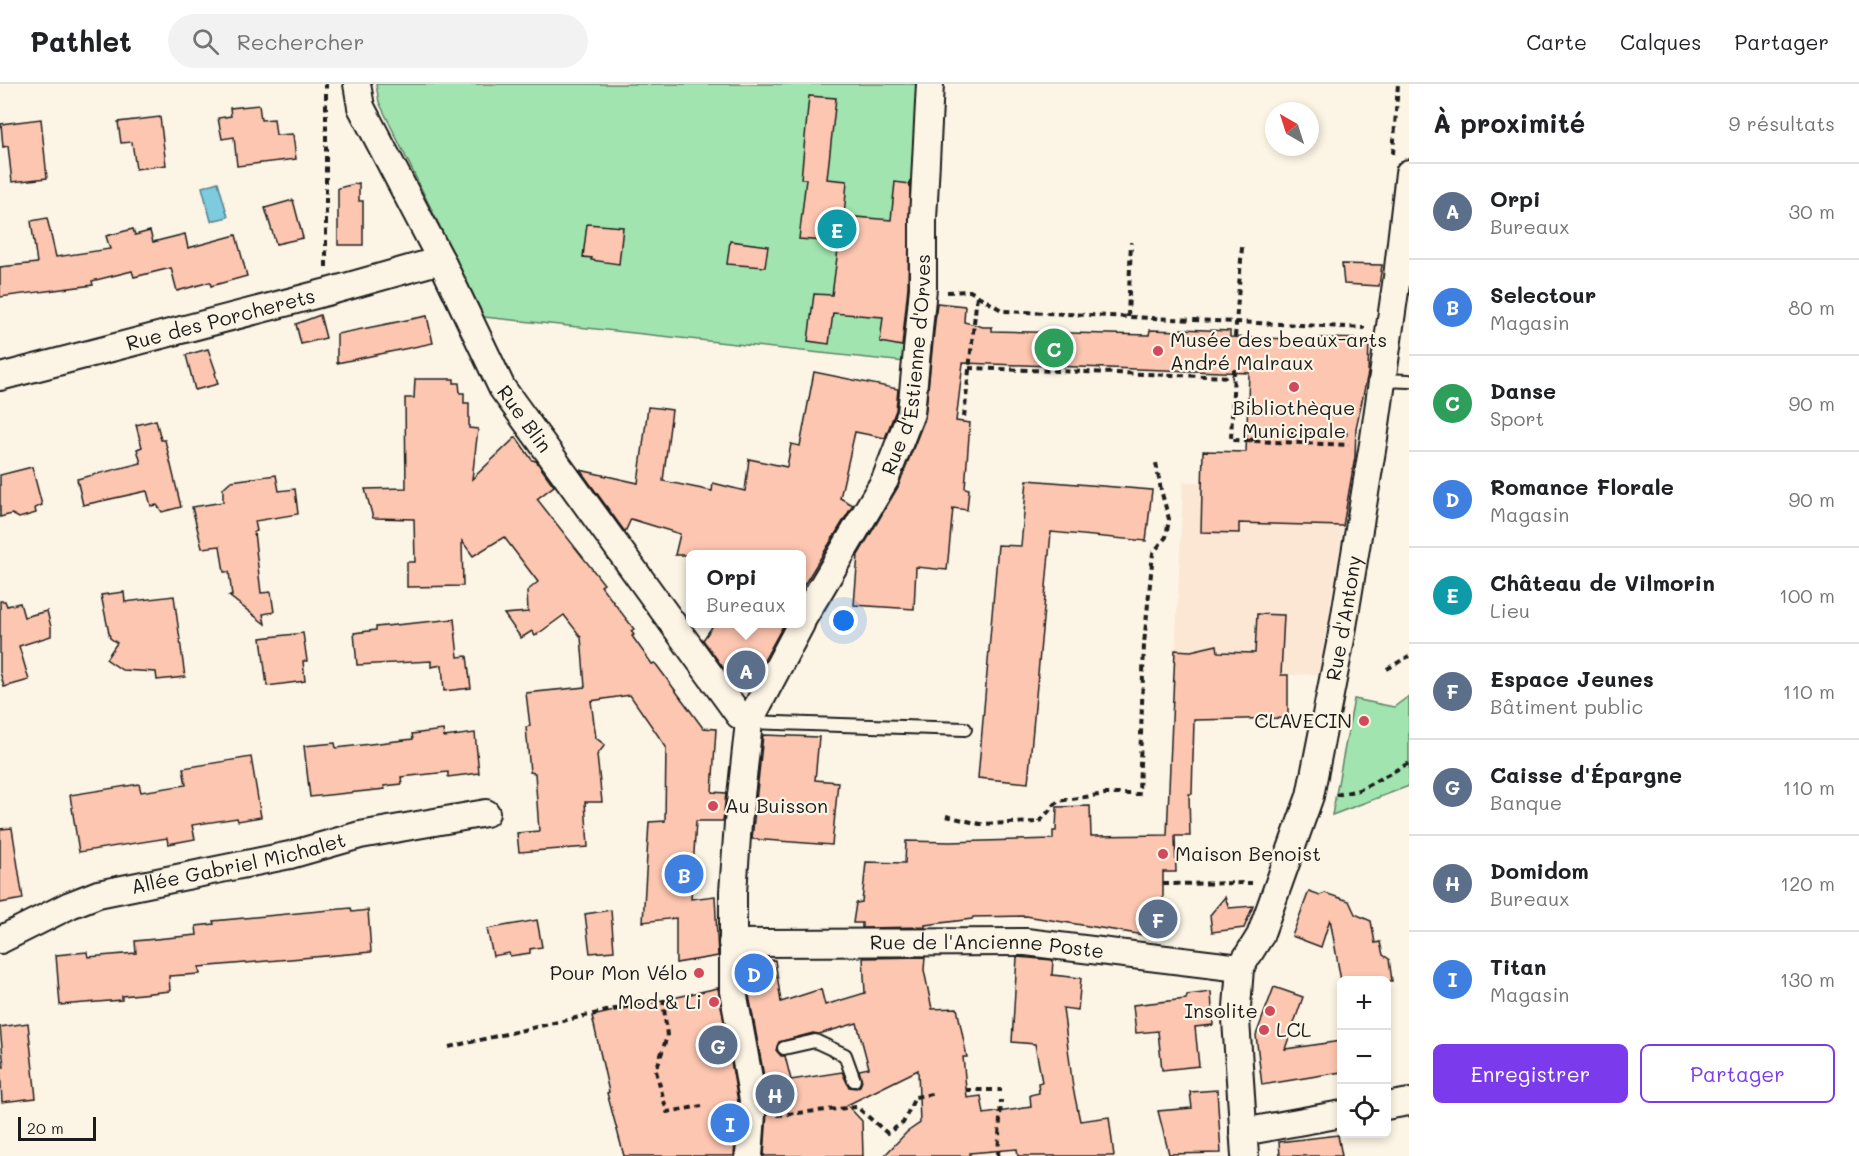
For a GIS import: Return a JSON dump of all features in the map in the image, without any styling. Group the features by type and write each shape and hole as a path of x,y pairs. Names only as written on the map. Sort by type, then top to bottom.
{"street":[{"name":"Rue Blin","path":"357,84 361,107 441,260 502,388 739,715 749,722"},
{"name":"Rue d'Estienne d'Orves","path":"806,614 885,480 911,413 923,288 923,219 930,84"},
{"name":"Rue d'Antony","path":"1244,1144 1236,1020 1240,968 1260,936 1310,796 1341,639 1383,380 1397,277 1401,165"},
{"name":"Rue des Porcherets","path":"0,377 441,260"},
{"name":"Rue d'Estienne d'Orves","path":"749,1156 753,1118 752,1057 734,1002 732,943 733,885 738,823 749,722 798,628"},
{"name":"Allée Gabriel Michalet","path":"0,940 70,904 98,894 290,855 360,835 486,813"},
{"name":"Rue de l'Ancienne Poste","path":"732,943 1026,942 1240,968"},
{"path":"1391,1105 1409,1102"},
{"path":"1244,1144 1337,1115"}],"lane":[{"path":"1383,380 1409,381"},
{"path":"749,722 965,729"},
{"path":"784,1048 815,1041 845,1055 854,1080"}],"path":[{"path":"326,84 326,274 331,291"},
{"path":"1398,84 1401,165"},
{"path":"1128,317 1131,242"},
{"path":"1235,338 1242,247"},
{"path":"923,288 951,292 970,291 1003,311 1319,324 1374,329"},
{"path":"964,417 977,295"},
{"path":"969,368 1233,377"},
{"path":"1234,369 1232,440 1350,445 1353,434"},
{"path":"1249,441 1262,432 1346,434"},
{"path":"946,816 980,824 1039,822 1058,801 1105,795 1139,794 1144,644 1153,553 1166,537 1169,519 1156,463"},
{"path":"1388,669 1409,656"},
{"path":"1310,796 1328,798 1359,790 1409,763"},
{"path":"1163,884 1280,880"},
{"path":"449,1047 663,998 667,1036 656,1071 667,1112 702,1106"},
{"path":"966,1090 1002,1090"},
{"path":"753,1118 857,1107 887,1133 903,1123 915,1097 932,1094"},
{"path":"998,1156 1001,1100"}],"shaded area":[{"path":"1183,482 1350,485 1319,674 1174,680"}],"green space":[{"path":"376,84 918,84 905,362 484,317 379,102"},
{"path":"1409,696 1409,786 1332,815 1354,699 1394,707"}],"water":[{"path":"218,182 228,217 211,221 202,187"}],"building":[{"path":"809,96 836,98 827,179 847,181 844,216 891,220 895,182 910,184 908,287 902,346 880,342 883,317 833,313 829,344 808,341 814,294 832,295 839,242 799,239 806,179 801,179"},
{"path":"259,105 261,120 274,119 276,135 293,134 296,159 237,166 234,137 222,139 218,118 231,116 230,108"},
{"path":"160,117 166,165 136,169 132,142 121,143 118,122"},
{"path":"41,119 47,178 12,182 8,146 3,147 1,124"},
{"path":"359,183 359,201 363,201 363,245 338,245 338,188"},
{"path":"293,200 303,238 276,244 265,208"},
{"path":"47,218 56,257 110,249 106,236 133,229 135,235 150,231 153,242 185,234 188,248 236,235 247,276 211,286 210,282 177,291 171,268 134,277 132,271 92,281 93,285 0,297 0,267 37,263 31,221"},
{"path":"587,224 623,227 619,264 583,257"},
{"path":"730,241 768,246 765,267 727,264"},
{"path":"1342,264 1382,265 1379,286 1344,284"},
{"path":"937,303 965,306 964,322 992,327 992,331 1149,335 1150,330 1181,331 1181,329 1230,331 1230,337 1369,339 1368,373 1356,428 1355,457 1343,526 1239,523 1239,533 1201,532 1203,451 1246,452 1249,373 963,363 956,421 970,423 965,488 969,489 967,510 953,508 947,570 916,567 914,609 854,605 858,555 898,487 925,418"},
{"path":"320,315 326,338 301,344 296,324"},
{"path":"427,316 433,343 337,363 337,334"},
{"path":"208,349 218,384 195,390 186,355"},
{"path":"814,372 898,389 896,410 885,438 855,432 840,498 853,505 806,582 806,550 686,550 686,555 675,555 680,534 631,519 625,532 580,470 638,483 648,407 672,410 663,481 712,491 713,483 745,491 749,459 787,467 791,444 800,446"},
{"path":"415,379 454,379 454,383 459,383 460,393 464,393 464,403 469,403 469,428 478,429 472,479 516,437 554,486 537,499 604,584 601,586 634,629 631,631 634,635 632,636 652,664 655,663 703,728 716,729 712,792 726,793 723,821 696,821 691,899 715,896 718,956 676,963 676,918 643,922 649,822 665,821 666,747 630,695 591,701 596,738 605,745 597,755 602,802 585,802 588,847 519,852 517,833 539,831 535,773 530,772 526,727 530,726 526,693 585,687 581,637 564,615 535,636 532,631 521,638 504,614 528,612 527,591 538,582 504,537 473,556 462,541 463,586 407,587 407,562 415,562 414,519 373,518 365,489 406,488 405,398 414,398"},
{"path":"156,420 161,440 165,440 181,507 162,512 157,505 151,506 147,491 83,505 77,479 141,463 137,449 142,447 136,425"},
{"path":"32,467 42,505 35,508 36,513 19,518 12,514 0,517 0,475"},
{"path":"276,475 279,491 295,489 298,514 255,521 257,531 254,532 261,593 271,592 274,612 263,614 265,624 229,596 232,596 229,572 224,572 220,546 202,548 192,507 223,502 223,488 231,481"},
{"path":"1027,480 1152,490 1146,541 1051,532 1028,783 978,778 998,545 1021,546"},
{"path":"124,592 125,602 174,596 185,677 157,680 156,672 122,670 106,659 117,643 110,638 101,595"},
{"path":"0,601 5,601 7,606 20,603 24,617 47,611 51,627 51,636 19,646 29,680 4,687 0,672"},
{"path":"1257,614 1284,615 1281,675 1288,675 1288,718 1194,720 1192,794 1189,794 1190,836 1175,836 1176,872 1163,872 1163,938 1026,916 973,917 972,919 925,925 925,927 862,928 862,923 853,923 856,903 862,902 866,862 905,863 906,841 1053,839 1053,831 1056,831 1057,807 1090,806 1091,836 1167,835 1175,650 1191,651 1217,645 1218,652 1255,653"},
{"path":"454,619 458,657 467,656 471,688 444,691 442,665 431,667 431,661 357,665 354,633 376,630 376,627"},
{"path":"711,628 782,628 749,688 732,680 703,640"},
{"path":"303,633 307,661 303,661 305,681 267,686 261,638"},
{"path":"443,730 444,737 475,733 479,773 448,777 448,772 401,777 402,784 384,786 385,789 310,797 304,746 335,743 336,748 413,739 412,734"},
{"path":"763,735 819,737 815,780 838,782 832,845 752,839"},
{"path":"251,757 261,817 192,825 195,839 168,844 167,838 79,852 70,795 139,784 141,792 186,785 183,768"},
{"path":"12,828 23,899 0,903 0,829"},
{"path":"1309,891 1320,895 1325,893 1349,901 1355,914 1371,921 1375,943 1380,942 1383,955 1389,959 1392,981 1391,976 1340,976 1330,919 1321,947 1292,936"},
{"path":"1225,897 1229,908 1253,906 1244,928 1212,932 1210,915"},
{"path":"351,908 352,912 368,910 371,952 199,967 200,974 169,976 170,991 122,996 122,1000 60,1005 56,955 87,952 88,957 136,953 135,941 197,935 196,926 214,924 213,921"},
{"path":"611,910 614,951 590,953 585,914"},
{"path":"537,920 542,947 530,949 530,953 493,956 487,929"},
{"path":"925,957 924,970 932,1009 957,1008 967,1057 963,1057 967,1098 981,1096 984,1114 1031,1107 1030,1095 1039,1093 1038,1083 1042,1082 1035,1044 1012,1042 1017,957 1053,960 1052,975 1081,978 1078,1010 1063,1008 1073,1088 1080,1121 1109,1117 1114,1156 1018,1156 1017,1149 970,1153 970,1156 884,1156 907,1132 920,1123 918,1070 847,1105 862,1121 863,1156 764,1156 768,1098 748,990 748,961 775,960 781,1002 821,989 825,1005 865,993 863,958","holes":["857,1023 869,1068 859,1070 862,1081 856,1088 849,1087 842,1072 791,1080 785,1056 781,1056 776,1050 779,1042"]},
{"path":"1274,987 1303,997 1285,1049 1337,1042 1337,1073 1262,1085 1256,1035"},
{"path":"718,988 738,1101 734,1156 624,1156 607,1093 609,1092 592,1016"},
{"path":"1211,992 1213,1025 1195,1027 1199,1066 1162,1070 1158,1031 1136,1033 1133,1005 1186,999 1187,995"},
{"path":"28,1023 36,1098 2,1102 0,1067 4,1067 0,1027"},
{"path":"1217,1090 1221,1153 1169,1154 1158,1111 1192,1108 1190,1092"},
{"path":"1337,1135 1342,1156 1280,1156 1279,1142"}],"place":[{"name":"Château de Vilmorin","path":"837,229"},
{"name":"Danse","path":"1054,348"},
{"name":"Musée des beaux-arts André Malraux","path":"1158,351"},
{"name":"Bibliothèque Municipale","path":"1294,387"},
{"name":"Orpi","path":"746,670"},
{"name":"CLAVECIN","path":"1364,721"},
{"name":"Au Buisson","path":"713,806"},
{"name":"Maison Benoist","path":"1163,854"},
{"name":"Selectour","path":"684,874"},
{"name":"Espace Jeunes","path":"1158,919"},
{"name":"Pour Mon Vélo","path":"699,973"},
{"name":"Romance Florale","path":"754,973"},
{"name":"Mod & Li","path":"714,1002"},
{"name":"Insolite","path":"1270,1011"},
{"name":"LCL","path":"1264,1030"},
{"name":"Caisse d'Épargne","path":"718,1045"},
{"name":"Domidom","path":"775,1094"},
{"name":"Titan","path":"730,1123"}]}
